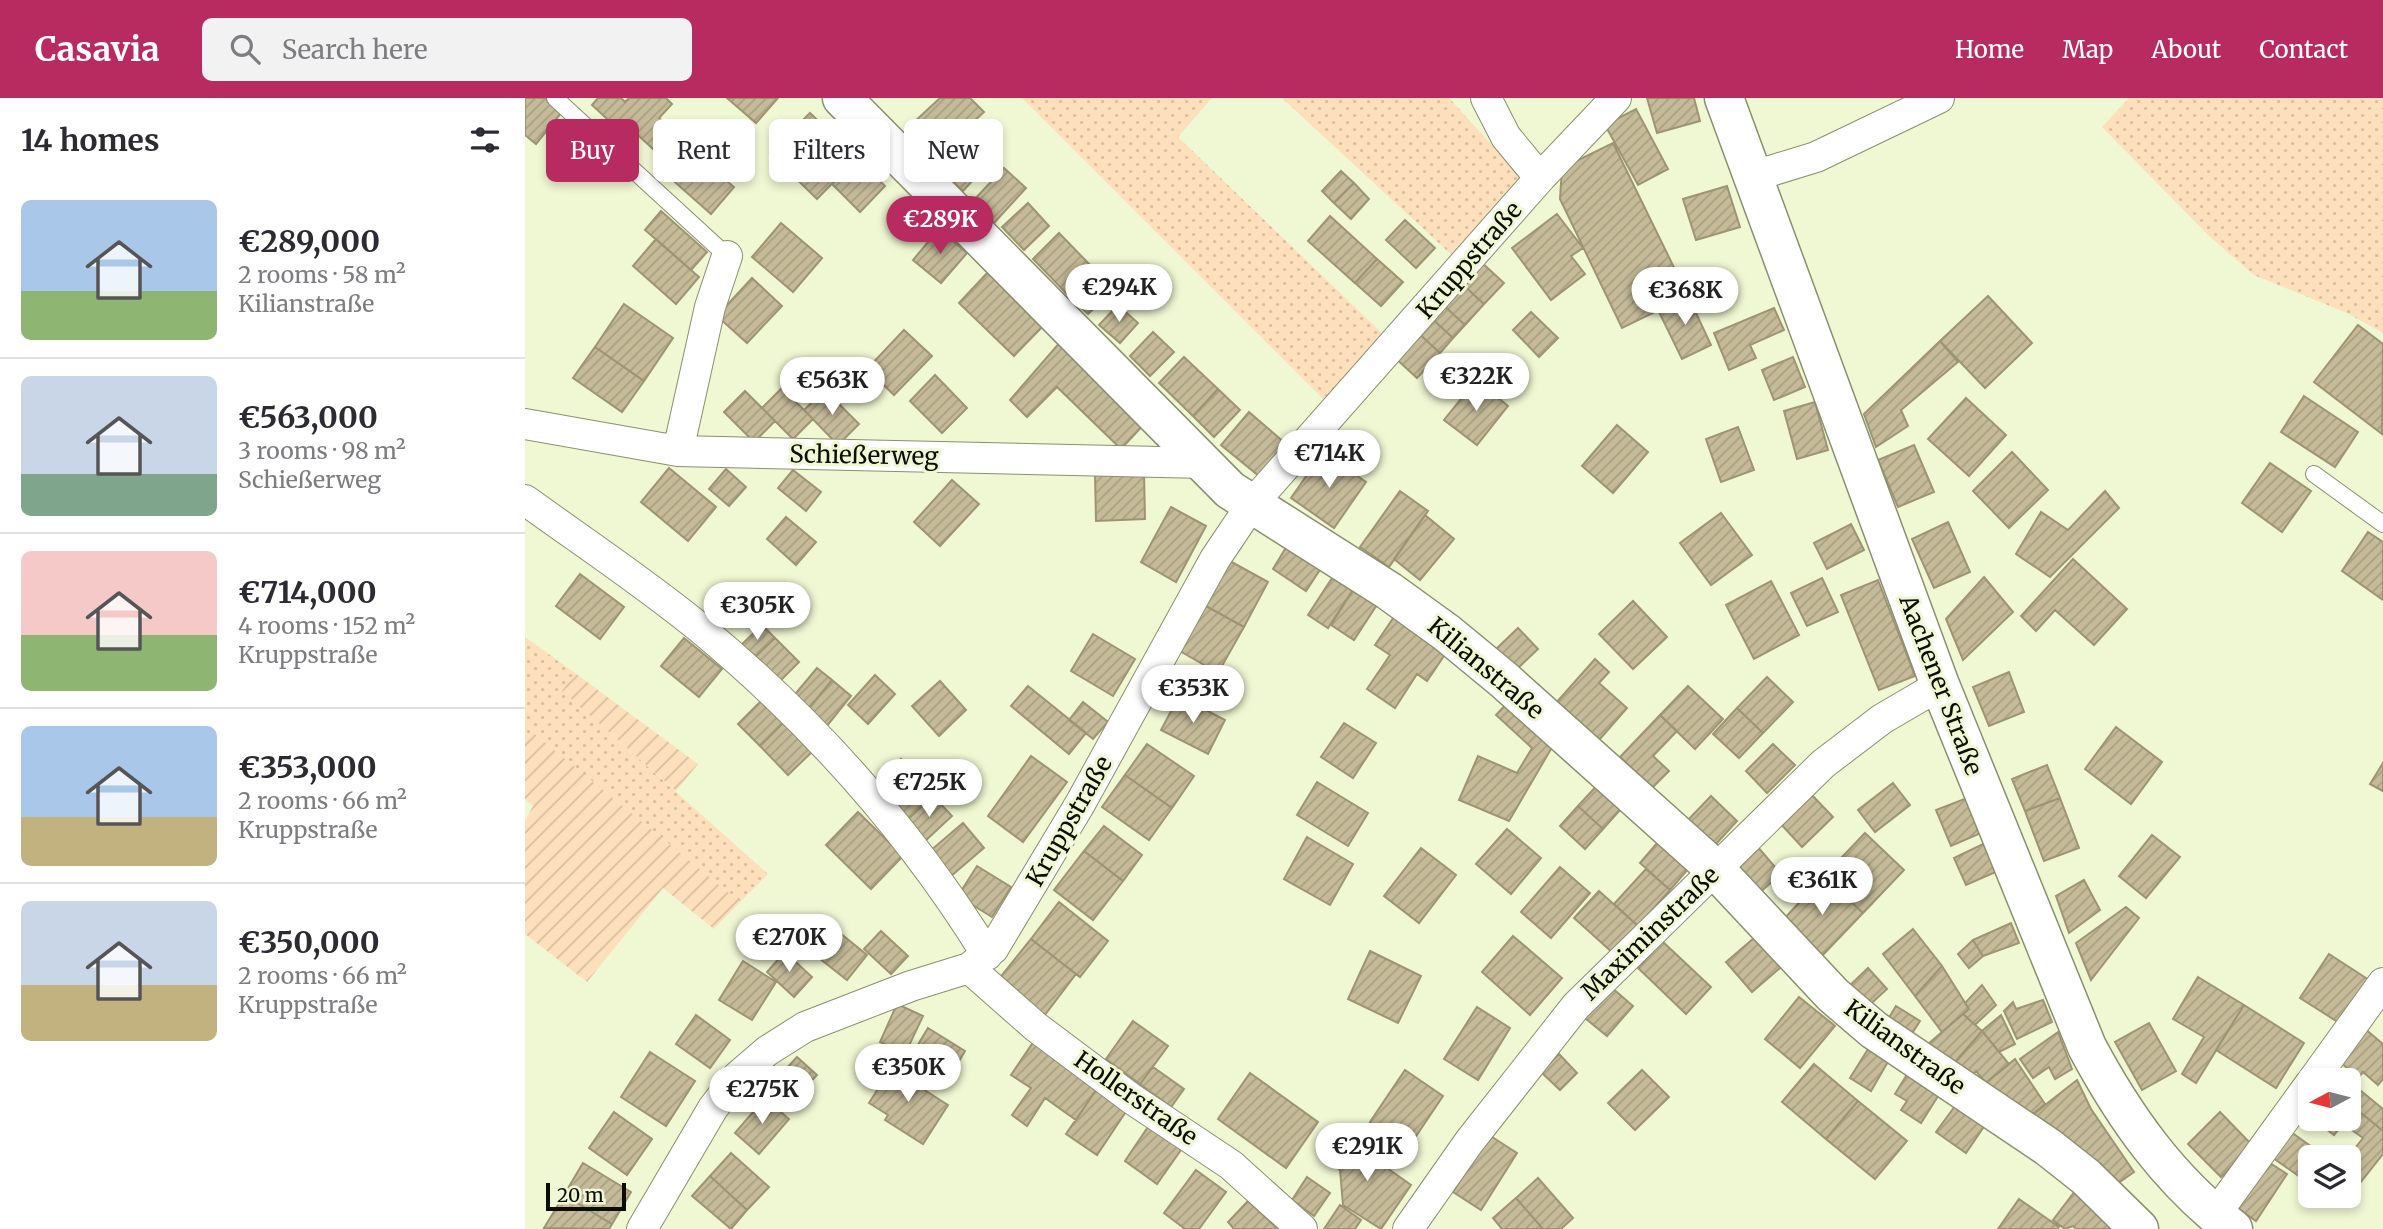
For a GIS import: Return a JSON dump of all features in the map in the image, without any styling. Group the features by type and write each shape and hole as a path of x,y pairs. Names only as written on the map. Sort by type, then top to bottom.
{"street":[{"name":"Kilianstraße","path":"842,98 1230,490 1389,590 1447,633 1504,680 1715,869 1833,995 1863,1021 2048,1147 2086,1177 2139,1229"},
{"path":"1486,98 1506,137 1540,178"},
{"name":"Kruppstraße","path":"978,961 1080,804 1215,559 1252,504 1540,178 1616,98"},
{"name":"Aachener Straße","path":"1724,98 1940,685 2087,1047 2106,1083 2158,1160 2217,1224"},
{"path":"1754,176 1816,157 1939,98"},
{"path":"678,451 710,307 727,256"},
{"name":"Schießerweg","path":"525,424 678,451 1205,463"},
{"name":"Hollerstraße","path":"525,500 700,628 817,737 855,778 926,867 978,961 1046,1035 1132,1099 1231,1165 1302,1229"},
{"name":"Maximinstraße","path":"1408,1229 1469,1142 1576,1006 1715,869 1854,738 1940,685"},
{"path":"642,1229 713,1108 739,1076 767,1051 805,1027 978,961"},
{"path":"2321,1068 2383,983"},
{"path":"2217,1224 2298,1102"}],"lane":[{"path":"555,98 727,256"},
{"path":"2314,474 2383,523"}],"shaded area":[{"path":"1022,98 1212,98 1178,137 1388,339 1325,401"},
{"path":"1282,98 1449,98 1521,177 1456,259"},
{"path":"2129,98 2383,98 2383,333 2347,313 2254,275 2209,236 2102,127"},
{"path":"525,637 575,673 563,691 768,874 740,902 531,731 525,739"},
{"path":"575,673 698,764 676,791 562,691"},
{"path":"531,731 740,902 714,929 663,888 587,982 525,934 525,821 533,806 525,799 525,739"}],"building":[{"path":"525,98 545,98 562,112 556,119 546,119 546,132 536,144 525,135"},
{"path":"598,98 621,98 625,102 629,98 666,98 672,104 660,119 653,119 653,149 639,136 639,119 607,119 592,105"},
{"path":"727,98 778,98 756,123 755,119 751,119"},
{"path":"940,98 970,98 984,112 976,119 917,119"},
{"path":"1647,98 1694,98 1700,121 1657,133"},
{"path":"1636,109 1668,169 1638,185 1605,125"},
{"path":"810,113 816,119 804,119"},
{"path":"1613,143 1688,296 1622,328 1560,199 1562,168"},
{"path":"1003,169 1026,188 994,223 972,202 991,182 1003,182"},
{"path":"1341,171 1354,183 1334,203 1322,191"},
{"path":"675,182 728,182 734,187 711,214"},
{"path":"800,182 834,182 817,199"},
{"path":"881,182 885,186 860,212 832,184"},
{"path":"953,182 971,182 963,191"},
{"path":"1354,183 1369,199 1351,219 1334,203"},
{"path":"1727,186 1740,227 1696,240 1683,199"},
{"path":"1028,203 1049,226 1024,250 1002,227"},
{"path":"661,211 707,252 691,270 645,230"},
{"path":"1557,214 1583,248 1571,256 1585,274 1551,300 1512,248"},
{"path":"1330,216 1377,259 1355,283 1308,241"},
{"path":"1405,220 1435,248 1416,268 1386,240"},
{"path":"781,223 822,258 793,292 752,257"},
{"path":"939,229 967,253 941,283 913,260"},
{"path":"1059,233 1094,269 1068,295 1033,259"},
{"path":"656,239 699,277 676,304 633,266"},
{"path":"1377,259 1403,282 1381,306 1355,283"},
{"path":"1480,261 1504,283 1484,304 1460,282"},
{"path":"1094,269 1114,289 1088,314 1068,295"},
{"path":"989,271 1045,324 1014,356 959,303"},
{"path":"752,278 782,306 747,343 717,316"},
{"path":"1460,282 1484,304 1465,325 1441,303"},
{"path":"1688,296 1711,345 1682,359 1658,310"},
{"path":"1988,296 2032,343 1985,388 1940,341"},
{"path":"1441,303 1465,325 1453,338 1429,316"},
{"path":"624,304 673,338 644,381 595,347"},
{"path":"1118,305 1138,323 1120,343 1099,325"},
{"path":"1774,308 1784,330 1750,345 1756,358 1729,370 1714,333"},
{"path":"1531,312 1558,338 1539,357 1513,330"},
{"path":"1429,316 1453,338 1440,353 1416,331"},
{"path":"2358,325 2383,344 2382,434 2314,382"},
{"path":"904,330 932,356 894,395 867,369"},
{"path":"1416,331 1440,353 1417,378 1393,356"},
{"path":"1153,332 1174,352 1150,376 1130,356"},
{"path":"1062,340 1147,421 1121,449 1057,387 1027,417 1010,400"},
{"path":"1940,341 1958,362 1901,410 1908,426 1876,447 1864,414"},
{"path":"595,347 644,381 622,412 573,378"},
{"path":"1184,357 1218,389 1193,416 1159,383"},
{"path":"1793,357 1805,387 1774,400 1762,370"},
{"path":"935,375 967,408 942,433 910,401"},
{"path":"1476,380 1508,406 1477,445 1444,420"},
{"path":"782,388 813,419 793,439 762,408"},
{"path":"1218,389 1240,410 1214,437 1193,416"},
{"path":"825,390 859,424 838,445 804,410"},
{"path":"745,391 775,421 754,442 724,412"},
{"path":"2304,396 2358,432 2335,467 2281,432"},
{"path":"1966,398 2006,435 1969,476 1928,439"},
{"path":"1815,402 1828,450 1797,459 1784,411"},
{"path":"1249,412 1286,444 1259,476 1221,445"},
{"path":"1617,425 1648,452 1613,493 1582,466"},
{"path":"1738,427 1754,470 1721,482 1706,439"},
{"path":"1914,445 1934,492 1898,507 1878,460"},
{"path":"1323,452 1366,482 1334,528 1291,498"},
{"path":"2012,452 2048,490 2009,528 1973,491"},
{"path":"2270,463 2311,491 2282,532 2242,503"},
{"path":"669,468 716,507 688,541 641,502"},
{"path":"726,469 746,487 729,506 709,489"},
{"path":"793,470 821,492 806,511 778,488"},
{"path":"1144,472 1145,519 1096,521 1095,474"},
{"path":"952,480 979,504 940,546 914,522"},
{"path":"1400,491 1428,511 1389,567 1360,547"},
{"path":"2105,491 2119,508 2050,577 2016,554 2041,512 2068,530"},
{"path":"1171,507 1206,526 1176,582 1141,562"},
{"path":"1721,513 1752,555 1711,585 1680,543"},
{"path":"1425,515 1454,539 1420,580 1394,559"},
{"path":"786,517 816,542 796,565 767,539"},
{"path":"1948,522 1970,572 1934,588 1912,539"},
{"path":"1851,524 1864,550 1827,569 1814,543"},
{"path":"2368,532 2383,542 2383,600 2342,571"},
{"path":"1288,544 1323,565 1306,591 1273,569"},
{"path":"2073,559 2127,609 2094,645 2055,610 2036,631 2021,616"},
{"path":"1228,560 1268,582 1244,627 1204,605"},
{"path":"1336,572 1356,585 1328,628 1308,615"},
{"path":"580,574 624,607 600,639 556,606"},
{"path":"1984,577 2013,612 1963,660 1946,619"},
{"path":"1822,578 1838,612 1807,626 1791,593"},
{"path":"1878,580 1915,676 1879,690 1841,595"},
{"path":"1771,581 1799,635 1754,659 1726,605"},
{"path":"1356,585 1380,600 1354,640 1331,625"},
{"path":"1633,601 1667,637 1633,669 1599,634"},
{"path":"1204,605 1244,627 1218,673 1178,650"},
{"path":"1398,611 1450,647 1427,681 1417,674 1395,708 1367,689 1390,655 1375,645"},
{"path":"762,625 775,638 752,660 739,647"},
{"path":"1518,628 1538,649 1515,671 1495,650"},
{"path":"1093,634 1135,659 1113,696 1071,671"},
{"path":"684,638 722,669 699,697 661,666"},
{"path":"775,638 799,662 776,685 752,660"},
{"path":"1595,659 1609,672 1599,683 1627,708 1599,740 1556,703"},
{"path":"817,668 832,680 807,711 792,698"},
{"path":"2009,672 2024,712 1989,726 1973,687"},
{"path":"875,675 895,694 868,724 848,705"},
{"path":"1767,677 1793,702 1763,733 1737,708"},
{"path":"832,680 851,696 826,727 807,711"},
{"path":"940,681 966,710 939,736 912,706"},
{"path":"1028,686 1086,733 1069,754 1011,706"},
{"path":"1688,686 1723,719 1695,749 1660,715"},
{"path":"1179,696 1225,720 1208,754 1161,730"},
{"path":"1513,697 1558,737 1509,821 1459,800 1478,756 1517,773 1532,748 1496,715"},
{"path":"764,698 786,720 760,746 738,724"},
{"path":"1083,702 1108,722 1093,739 1069,720"},
{"path":"1737,708 1763,733 1739,758 1713,734"},
{"path":"1660,715 1677,731 1653,756 1669,771 1652,788 1620,757"},
{"path":"786,720 815,749 788,775 760,746"},
{"path":"1344,723 1376,743 1353,778 1321,757"},
{"path":"2116,727 2162,762 2131,804 2085,769"},
{"path":"1147,744 1194,776 1172,808 1125,775"},
{"path":"1773,744 1795,765 1767,793 1746,771"},
{"path":"1031,756 1067,782 1023,842 988,816"},
{"path":"901,759 915,775 887,801 872,785"},
{"path":"2383,763 2383,791 2370,784"},
{"path":"2047,765 2060,798 2025,811 2012,779"},
{"path":"915,775 933,796 905,822 887,801"},
{"path":"1125,775 1172,808 1149,840 1102,807"},
{"path":"1603,779 1628,801 1603,829 1578,806"},
{"path":"1317,782 1368,813 1348,846 1297,815"},
{"path":"1893,783 1910,805 1875,832 1858,810"},
{"path":"1810,793 1833,817 1802,847 1779,822"},
{"path":"933,796 952,816 924,842 905,822"},
{"path":"1711,796 1737,821 1715,845 1688,820"},
{"path":"1967,798 1981,833 1951,846 1936,810"},
{"path":"2060,798 2079,848 2044,861 2025,811"},
{"path":"1578,806 1603,829 1585,849 1560,826"},
{"path":"858,812 903,856 871,889 826,845"},
{"path":"963,823 984,848 951,876 930,851"},
{"path":"1104,826 1142,855 1123,881 1084,851"},
{"path":"1507,829 1541,858 1511,894 1476,864"},
{"path":"1865,833 1904,870 1863,913 1824,876"},
{"path":"1664,835 1694,862 1670,890 1640,863"},
{"path":"2152,835 2180,857 2146,898 2119,876"},
{"path":"1307,837 1353,864 1330,905 1284,879"},
{"path":"1985,843 1998,871 1966,885 1954,858"},
{"path":"1756,845 1781,874 1758,894 1733,865"},
{"path":"1421,848 1456,875 1419,923 1384,896"},
{"path":"1084,851 1123,881 1093,920 1054,890"},
{"path":"977,866 1011,887 992,917 958,896"},
{"path":"1560,867 1590,893 1551,938 1521,912"},
{"path":"1646,869 1670,890 1638,926 1614,904"},
{"path":"1824,876 1863,913 1820,958 1782,921"},
{"path":"2084,880 2100,910 2069,933 2056,896"},
{"path":"1599,891 1638,926 1613,953 1574,918"},
{"path":"1059,902 1108,941 1080,977 1031,939"},
{"path":"2126,907 2139,918 2091,980 2076,943"},
{"path":"2011,923 2019,943 1983,956 1973,940"},
{"path":"1913,929 1942,966 1915,996 1883,954"},
{"path":"881,931 908,956 891,974 864,949"},
{"path":"1761,932 1787,962 1752,992 1726,962"},
{"path":"840,933 867,955 847,980 819,958"},
{"path":"1513,936 1562,978 1530,1015 1482,972"},
{"path":"1031,939 1076,974 1044,1016 998,980"},
{"path":"1973,940 1983,956 1969,968 1958,954"},
{"path":"1662,941 1711,987 1686,1014 1638,968"},
{"path":"1370,951 1421,976 1398,1023 1348,999"},
{"path":"785,952 812,977 794,997 767,972"},
{"path":"2329,954 2369,980 2341,1024 2300,998"},
{"path":"743,961 776,982 752,1020 719,1000"},
{"path":"1942,966 1969,1009 1942,1032 1915,996"},
{"path":"1868,968 1887,989 1862,1012 1844,991"},
{"path":"2198,977 2244,1005 2196,1083 2182,1074 2204,1037 2173,1019"},
{"path":"1982,985 1996,1005 1975,1025 1963,1014 1969,1009 1965,1003"},
{"path":"1611,987 1633,1006 1607,1036 1585,1018"},
{"path":"1799,997 1835,1026 1800,1068 1765,1039"},
{"path":"2043,1000 2052,1022 2017,1039 2004,1011 2013,1002 2016,1009"},
{"path":"897,1004 923,1016 905,1054 880,1042"},
{"path":"2244,1005 2304,1043 2276,1088 2216,1050"},
{"path":"1896,1006 1920,1021 1908,1040 1884,1026"},
{"path":"1477,1007 1510,1028 1478,1080 1444,1059"},
{"path":"1963,1014 1982,1031 1954,1064 1920,1051"},
{"path":"696,1015 730,1040 710,1068 676,1044"},
{"path":"2001,1015 2015,1044 1999,1052 1982,1031"},
{"path":"1133,1021 1168,1046 1140,1084 1106,1059"},
{"path":"2149,1023 2176,1071 2142,1090 2115,1042"},
{"path":"928,1028 965,1051 952,1073 938,1065 934,1072 910,1058"},
{"path":"2364,1028 2383,1044 2383,1079 2378,1085 2363,1072 2361,1074 2361,1068 2347,1068 2337,1059"},
{"path":"1982,1031 2009,1064 1986,1083 1976,1071 1964,1084 1948,1070"},
{"path":"2058,1032 2072,1069 2055,1079 2049,1067 2033,1078 2020,1059"},
{"path":"1034,1041 1099,1085 1076,1120 1045,1098 1027,1126 1012,1115 1031,1088 1011,1075"},
{"path":"1873,1041 1893,1053 1871,1091 1850,1078"},
{"path":"650,1052 695,1081 666,1126 621,1097"},
{"path":"1559,1054 1577,1073 1560,1090 1541,1072"},
{"path":"797,1057 817,1075 794,1099 775,1081"},
{"path":"2015,1059 2045,1104 2021,1124 1975,1092"},
{"path":"894,1064 926,1085 923,1089 948,1105 923,1144 885,1120 888,1115 869,1103"},
{"path":"1814,1064 1858,1101 1826,1139 1782,1102"},
{"path":"1913,1065 1945,1085 1921,1123 1901,1110 1907,1101 1895,1094"},
{"path":"1153,1067 1184,1089 1171,1107 1140,1084"},
{"path":"1405,1070 1443,1096 1408,1148 1370,1122"},
{"path":"1642,1070 1669,1097 1635,1130 1608,1103"},
{"path":"1250,1073 1318,1122 1286,1168 1218,1119"},
{"path":"2077,1080 2091,1109 2134,1172 2107,1191 2021,1124"},
{"path":"1097,1089 1127,1110 1097,1155 1066,1134"},
{"path":"2361,1091 2383,1109 2383,1131 2361,1113"},
{"path":"765,1098 789,1119 759,1154 735,1133"},
{"path":"1858,1101 1907,1141 1875,1179 1826,1139"},
{"path":"1958,1102 1987,1122 1966,1153 1936,1132"},
{"path":"614,1112 652,1139 627,1175 589,1148"},
{"path":"2220,1112 2253,1146 2221,1177 2188,1144"},
{"path":"2361,1113 2383,1131 2383,1154 2361,1182 2361,1145 2357,1145 2363,1138 2353,1131 2361,1131"},
{"path":"1150,1124 1183,1147 1157,1184 1125,1161"},
{"path":"2291,1132 2309,1145 2298,1145 2298,1176 2273,1158"},
{"path":"1489,1135 1517,1153 1481,1210 1453,1192"},
{"path":"1342,1136 1411,1185 1381,1229 1343,1205 1340,1170 1326,1158"},
{"path":"731,1153 769,1187 747,1210 710,1176"},
{"path":"2267,1161 2287,1174 2256,1221 2236,1207"},
{"path":"583,1163 631,1192 612,1224 564,1195"},
{"path":"1196,1170 1226,1192 1199,1229 1185,1229 1164,1213"},
{"path":"710,1176 747,1210 731,1229 692,1196"},
{"path":"1307,1177 1330,1193 1314,1216 1292,1200"},
{"path":"1538,1178 1573,1218 1561,1229 1543,1229 1516,1198"},
{"path":"2078,1187 2115,1229 2076,1229 2073,1226 2065,1229 2053,1220"},
{"path":"564,1195 612,1224 609,1229 544,1228"},
{"path":"1516,1198 1543,1229 1502,1229 1493,1218"},
{"path":"2019,1199 2059,1227 1998,1229"},
{"path":"1248,1201 1278,1229 1234,1229 1228,1222"},
{"path":"1340,1205 1361,1220 1355,1229 1324,1229"}]}
